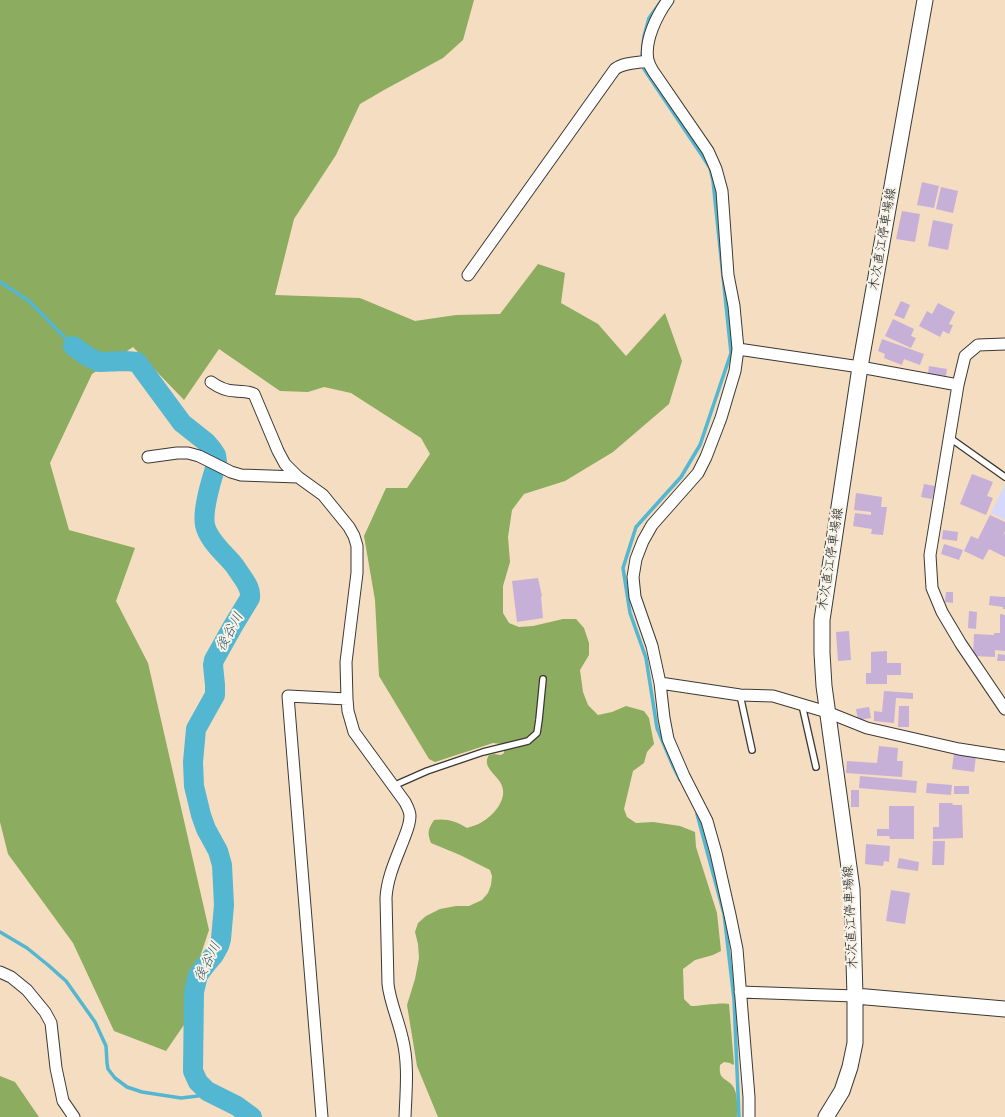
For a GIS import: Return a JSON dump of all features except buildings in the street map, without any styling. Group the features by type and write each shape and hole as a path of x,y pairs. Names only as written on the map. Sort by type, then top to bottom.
{"main road":[{"name":"木次直江停車場線","path":"826,1117 842,1091 850,1067 855,1043 855,996 852,889 827,712 822,660 822,620 860,367 925,0"},
{"path":"855,996 1005,1009"}],"street":[{"path":"668,0 652,28 647,48 648,61 653,72 708,151 716,168 722,191 728,275 734,306 738,349 735,371 721,418 706,457 698,473 652,526 643,540 636,559 633,577 635,597 652,646 660,682 668,739 684,776 707,821 730,915 737,949 748,1096 748,1117"},
{"path":"468,275 616,69 623,65 648,61"},
{"path":"1005,344 978,345 965,356 958,385 930,556 932,588 942,612 1005,709"},
{"path":"738,349 860,367 958,385"},
{"path":"211,382 219,388 254,394 285,464 298,477 323,495 335,508 354,536 358,572 346,662 348,712 354,732 405,802 409,810 410,817 386,887 388,984 390,997 403,1038 406,1070 405,1117"},
{"path":"148,457 188,453 199,456 231,472 241,475 298,477"},
{"path":"660,682 740,695 773,696 827,712 867,728 959,749 1005,756"},
{"path":"322,1117 288,696 347,699"},
{"path":"0,972 11,977 27,990 46,1012 51,1022 56,1068 63,1102 74,1117"},
{"path":"740,992 855,996"}],"lane":[{"path":"949,438 1005,477"},
{"path":"393,786 426,771 483,752 528,741 537,733 540,720 543,679"},
{"path":"740,695 752,750"},
{"path":"802,705 816,767"}],"shaded area":[{"path":"1005,484 1005,520 991,513"}],"green space":[{"path":"0,0 474,0 463,40 443,58 360,104 336,155 294,219 275,295 360,298 415,321 456,315 500,314 538,264 565,273 561,303 598,324 626,356 665,313 682,361 669,404 613,452 565,481 524,494 512,510 508,537 510,562 503,586 503,613 509,623 519,627 533,626 563,619 576,619 584,628 589,643 589,655 580,670 583,692 588,705 598,715 612,712 626,706 644,711 649,718 654,744 647,752 644,763 633,771 624,809 627,817 636,823 653,822 680,826 695,832 696,847 717,913 721,951 695,960 683,969 684,999 691,1006 722,1003 729,1004 734,1064 724,1062 720,1065 720,1074 734,1088 737,1102 737,1117 438,1117 417,1066 407,1005 415,979 419,958 415,932 418,923 426,916 440,909 456,906 469,906 482,900 488,893 492,876 490,870 431,843 429,831 434,820 442,819 451,821 467,828 481,823 495,811 501,801 503,790 502,785 489,769 487,760 489,755 501,755 504,753 504,749 501,744 493,743 435,762 429,759 379,676 375,600 364,536 386,488 407,488 430,454 421,438 351,393 324,387 308,392 280,391 219,349 184,400 133,347 92,374 50,463 69,530 135,548 116,601 148,663 209,930 194,975 188,1019 166,1051 114,1031 73,943 8,854 0,822"},
{"path":"0,1076 15,1082 39,1117 0,1117"}],"waterway":[{"path":"662,0 649,18 644,36 642,56 644,69 710,168 713,181 731,353 700,445 681,477 636,527 623,568 630,613 646,658 657,728 680,780"},
{"path":"0,282 29,301 73,346"},
{"name":"後谷川","path":"73,346 99,362 137,362 182,423 206,442 212,449 216,455 217,462 206,502 204,518 205,525 210,536 235,567 246,583 250,592 250,598 214,660 215,695 196,729 193,762 194,786 201,815 206,829 218,851 222,865 224,905 219,946 214,955 198,975 194,992 193,1071 198,1082 207,1091 237,1106 252,1117"},
{"path":"697,814 724,914 734,999 739,1117"},
{"path":"0,932 27,948 66,981 95,1022 106,1046 108,1069 115,1078 127,1087 142,1092 181,1098 198,1096 207,1091"}]}
